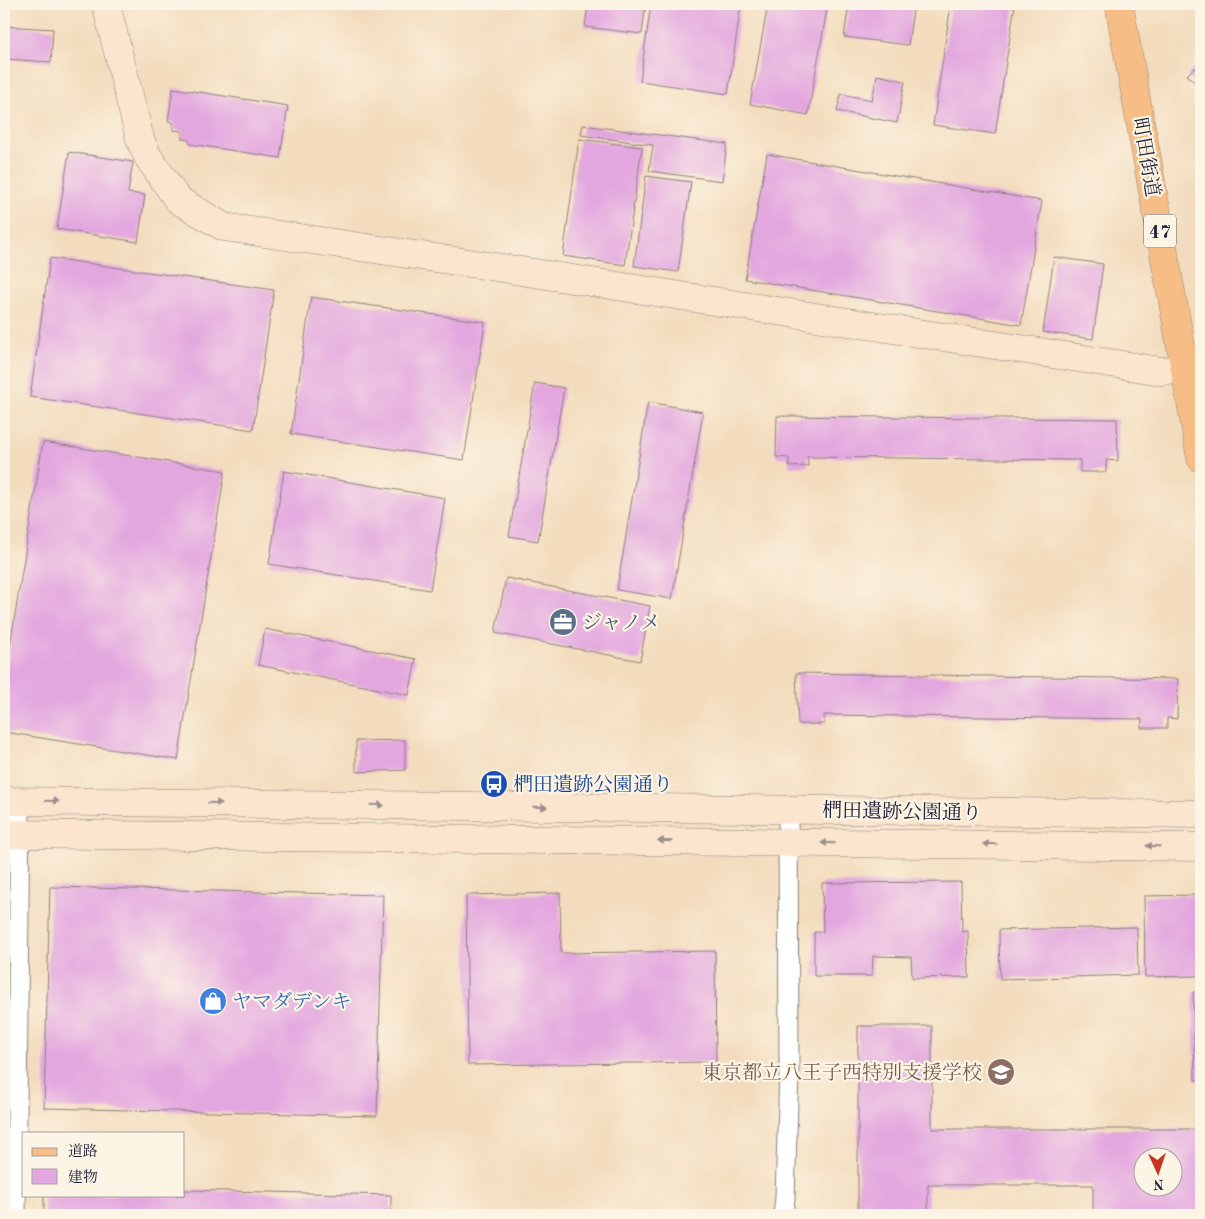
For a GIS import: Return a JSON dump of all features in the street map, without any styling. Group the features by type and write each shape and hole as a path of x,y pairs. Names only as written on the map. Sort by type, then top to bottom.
{"main road":[{"name":"町田街道","path":"1119,4 1200,449"}],"street":[{"path":"106,4 140,139 148,157 178,200 224,227 474,263 1161,371 1184,369"},
{"path":"12,801 10,1082 16,1215"},
{"name":"椚田遺跡公園通り","path":"12,801 1201,814"},
{"path":"783,1215 789,1071 788,810"},
{"name":"椚田遺跡公園通り","path":"12,834 1201,847"}],"building":[{"path":"588,4 646,4 642,34 585,27"},
{"path":"651,4 741,4 728,94 640,81"},
{"path":"768,4 828,4 808,115 750,104"},
{"path":"849,4 914,4 908,45 844,37"},
{"path":"951,4 1015,4 995,134 933,125"},
{"path":"4,26 53,29 51,62 4,59"},
{"path":"1201,60 1201,88 1187,75 1194,68 1196,69"},
{"path":"877,75 905,81 897,123 837,111 841,94 872,100"},
{"path":"173,88 288,106 280,158 190,144 189,140 182,139 182,131 173,130 173,122 168,121"},
{"path":"583,125 727,144 722,181 649,171 653,145 581,135"},
{"path":"579,139 642,147 625,265 563,256"},
{"path":"69,152 133,162 128,193 145,195 138,242 57,229"},
{"path":"767,154 1042,201 1021,325 745,279"},
{"path":"646,176 691,182 678,272 634,266"},
{"path":"1054,257 1103,264 1093,339 1043,332"},
{"path":"50,258 274,290 253,430 30,397"},
{"path":"311,297 485,322 464,460 291,434"},
{"path":"535,383 564,388 538,541 509,536"},
{"path":"648,402 703,412 672,599 617,590"},
{"path":"777,416 1117,419 1118,461 1106,460 1106,472 1080,472 1080,460 807,457 808,466 789,467 789,458 776,457"},
{"path":"43,442 225,471 178,760 4,732 4,683"},
{"path":"284,471 445,498 430,590 269,564"},
{"path":"506,578 650,606 640,661 495,633"},
{"path":"265,629 416,659 409,695 258,665"},
{"path":"796,673 1178,679 1177,719 1167,718 1167,728 1141,728 1142,719 824,715 824,724 798,724"},
{"path":"405,740 405,770 356,772 356,741"},
{"path":"961,882 962,932 968,931 969,977 912,978 911,957 873,956 872,976 814,976 814,932 823,932 822,883"},
{"name":"ヤマダデンキ","path":"50,887 383,895 377,1116 44,1108"},
{"path":"560,893 561,953 715,951 716,1062 468,1065 466,895"},
{"path":"1201,895 1201,976 1145,977 1144,896"},
{"path":"1137,927 1138,975 1000,979 999,930"},
{"path":"1193,992 1201,992 1201,1080 1195,1080"},
{"path":"858,1026 932,1026 932,1129 1201,1129 1201,1215 1093,1215 1093,1185 928,1185 928,1215 858,1215"},
{"path":"185,1190 391,1195 391,1215 44,1215 44,1196 185,1196"}],"place":[{"name":"ジャノメ","path":"563,622"},
{"name":"椚田遺跡公園通り","path":"494,784"},
{"name":"ヤマダデンキ","path":"213,1001"},
{"name":"東京都立八王子西特別支援学校","path":"1001,1072"}]}
